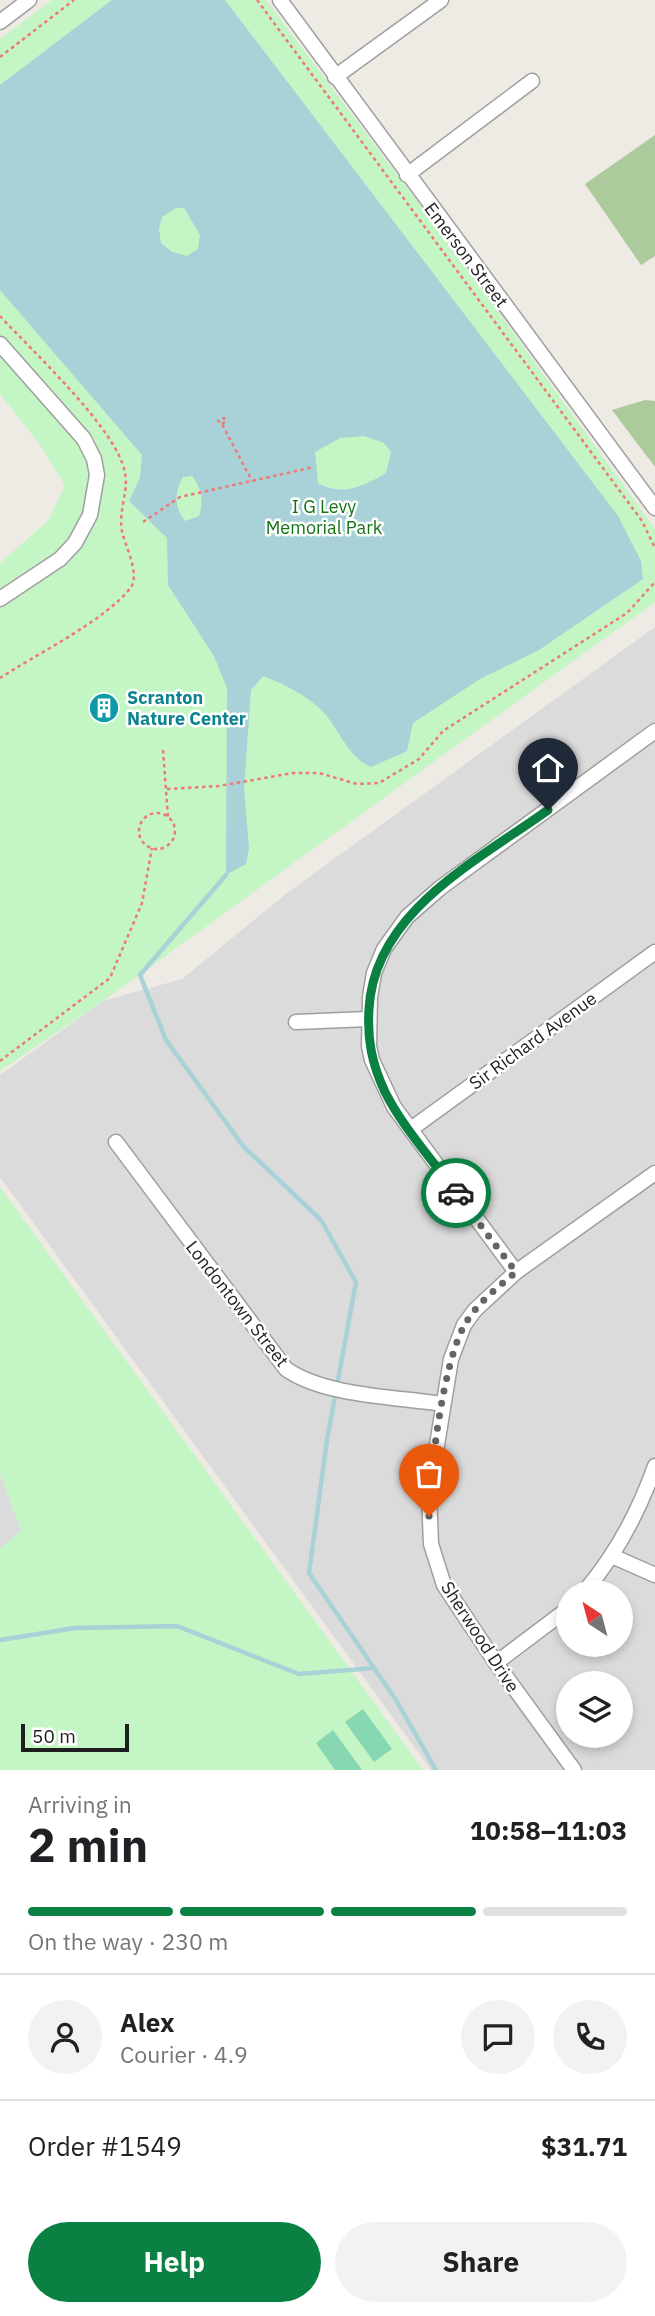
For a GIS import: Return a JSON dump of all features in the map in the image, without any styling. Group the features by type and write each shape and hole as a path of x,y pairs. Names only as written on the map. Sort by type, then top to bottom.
{"street":[{"path":"0,22 29,0"},
{"name":"Emerson Street","path":"280,0 407,176 655,508"},
{"path":"335,77 441,0"},
{"path":"407,176 532,81"},
{"path":"0,344 84,439 94,459 97,475 90,515 75,543 61,559 0,599"},
{"path":"516,1272 394,1107 372,1060 368,1019 374,973 384,950 407,917 440,888 655,731"},
{"name":"Sir Richard Avenue","path":"411,1129 655,952"},
{"path":"296,1022 368,1019"},
{"name":"Londontown Street","path":"116,1142 286,1369 300,1379 320,1386 443,1404"},
{"name":"Sherwood Drive","path":"574,1770 496,1663 444,1585 431,1544 429,1494 451,1359 464,1325 492,1292 516,1272 655,1173"},
{"path":"593,1580 612,1556 629,1526 655,1466"},
{"path":"612,1556 655,1574"},
{"path":"496,1663 556,1618"}],"path":[{"path":"0,57 74,0"},
{"path":"257,0 642,521 655,548"},
{"path":"222,424 252,481"},
{"path":"143,522 180,497 314,467"},
{"path":"167,789 219,786 293,773 319,773 357,784 379,783 419,760 443,731 627,613 655,582"},
{"path":"163,750 168,818 175,831 172,841 164,847 152,848 145,845 139,836 139,826 145,817 154,813 168,818"},
{"path":"0,1061 110,978 142,903 152,848"}],"shaded area":[{"path":"655,627 655,1770 431,1770 0,1177 0,1075 103,1001 182,979 287,893"},
{"path":"0,1474 22,1531 0,1548"}],"green space":[{"name":"I G Levy Memorial Park","path":"52,0 266,0 447,241 655,529 655,602 103,1001 0,1071 0,563 49,520 65,485 38,442 0,394 0,39"},
{"path":"655,135 655,256 641,265 585,184"},
{"path":"645,400 655,401 655,467 612,410"},
{"path":"0,1187 423,1770 0,1770 0,1548 21,1531 0,1474"},
{"path":"363,1709 392,1749 374,1762 345,1722"},
{"path":"333,1730 362,1770 335,1770 316,1743"}],"water":[{"name":"I G Levy Memorial Park","path":"112,0 225,0 618,516 641,561 643,579 539,650 480,679 413,723 407,751 371,767 356,757 330,720 311,701 263,676 251,690 244,789 249,849 246,864 226,875 227,688 214,656 168,585 167,538 129,501 140,478 142,455 0,290 0,85","holes":["176,208 184,208 200,235 198,249 187,256 172,252 161,243 159,229 162,217","364,436 384,443 391,452 386,473 353,488 336,489 318,483 315,452 340,438","192,476 202,500 199,516 185,521 176,499 183,477"]}],"waterway":[{"path":"226,875 140,975 166,1040 243,1146 321,1220 356,1282 327,1440 309,1573 396,1700 436,1770"},
{"path":"0,1640 75,1628 177,1626 299,1674 374,1668"}],"way so far":[{"path":"429,1516 429,1494 456,1342 475,1310 516,1272 456,1193"}],"place":[{"name":"Scranton Nature Center","path":"104,708"}],"route":[{"path":"456,1193 394,1107 372,1060 368,1019 374,973 384,950 407,917 440,888 548,810"}]}
